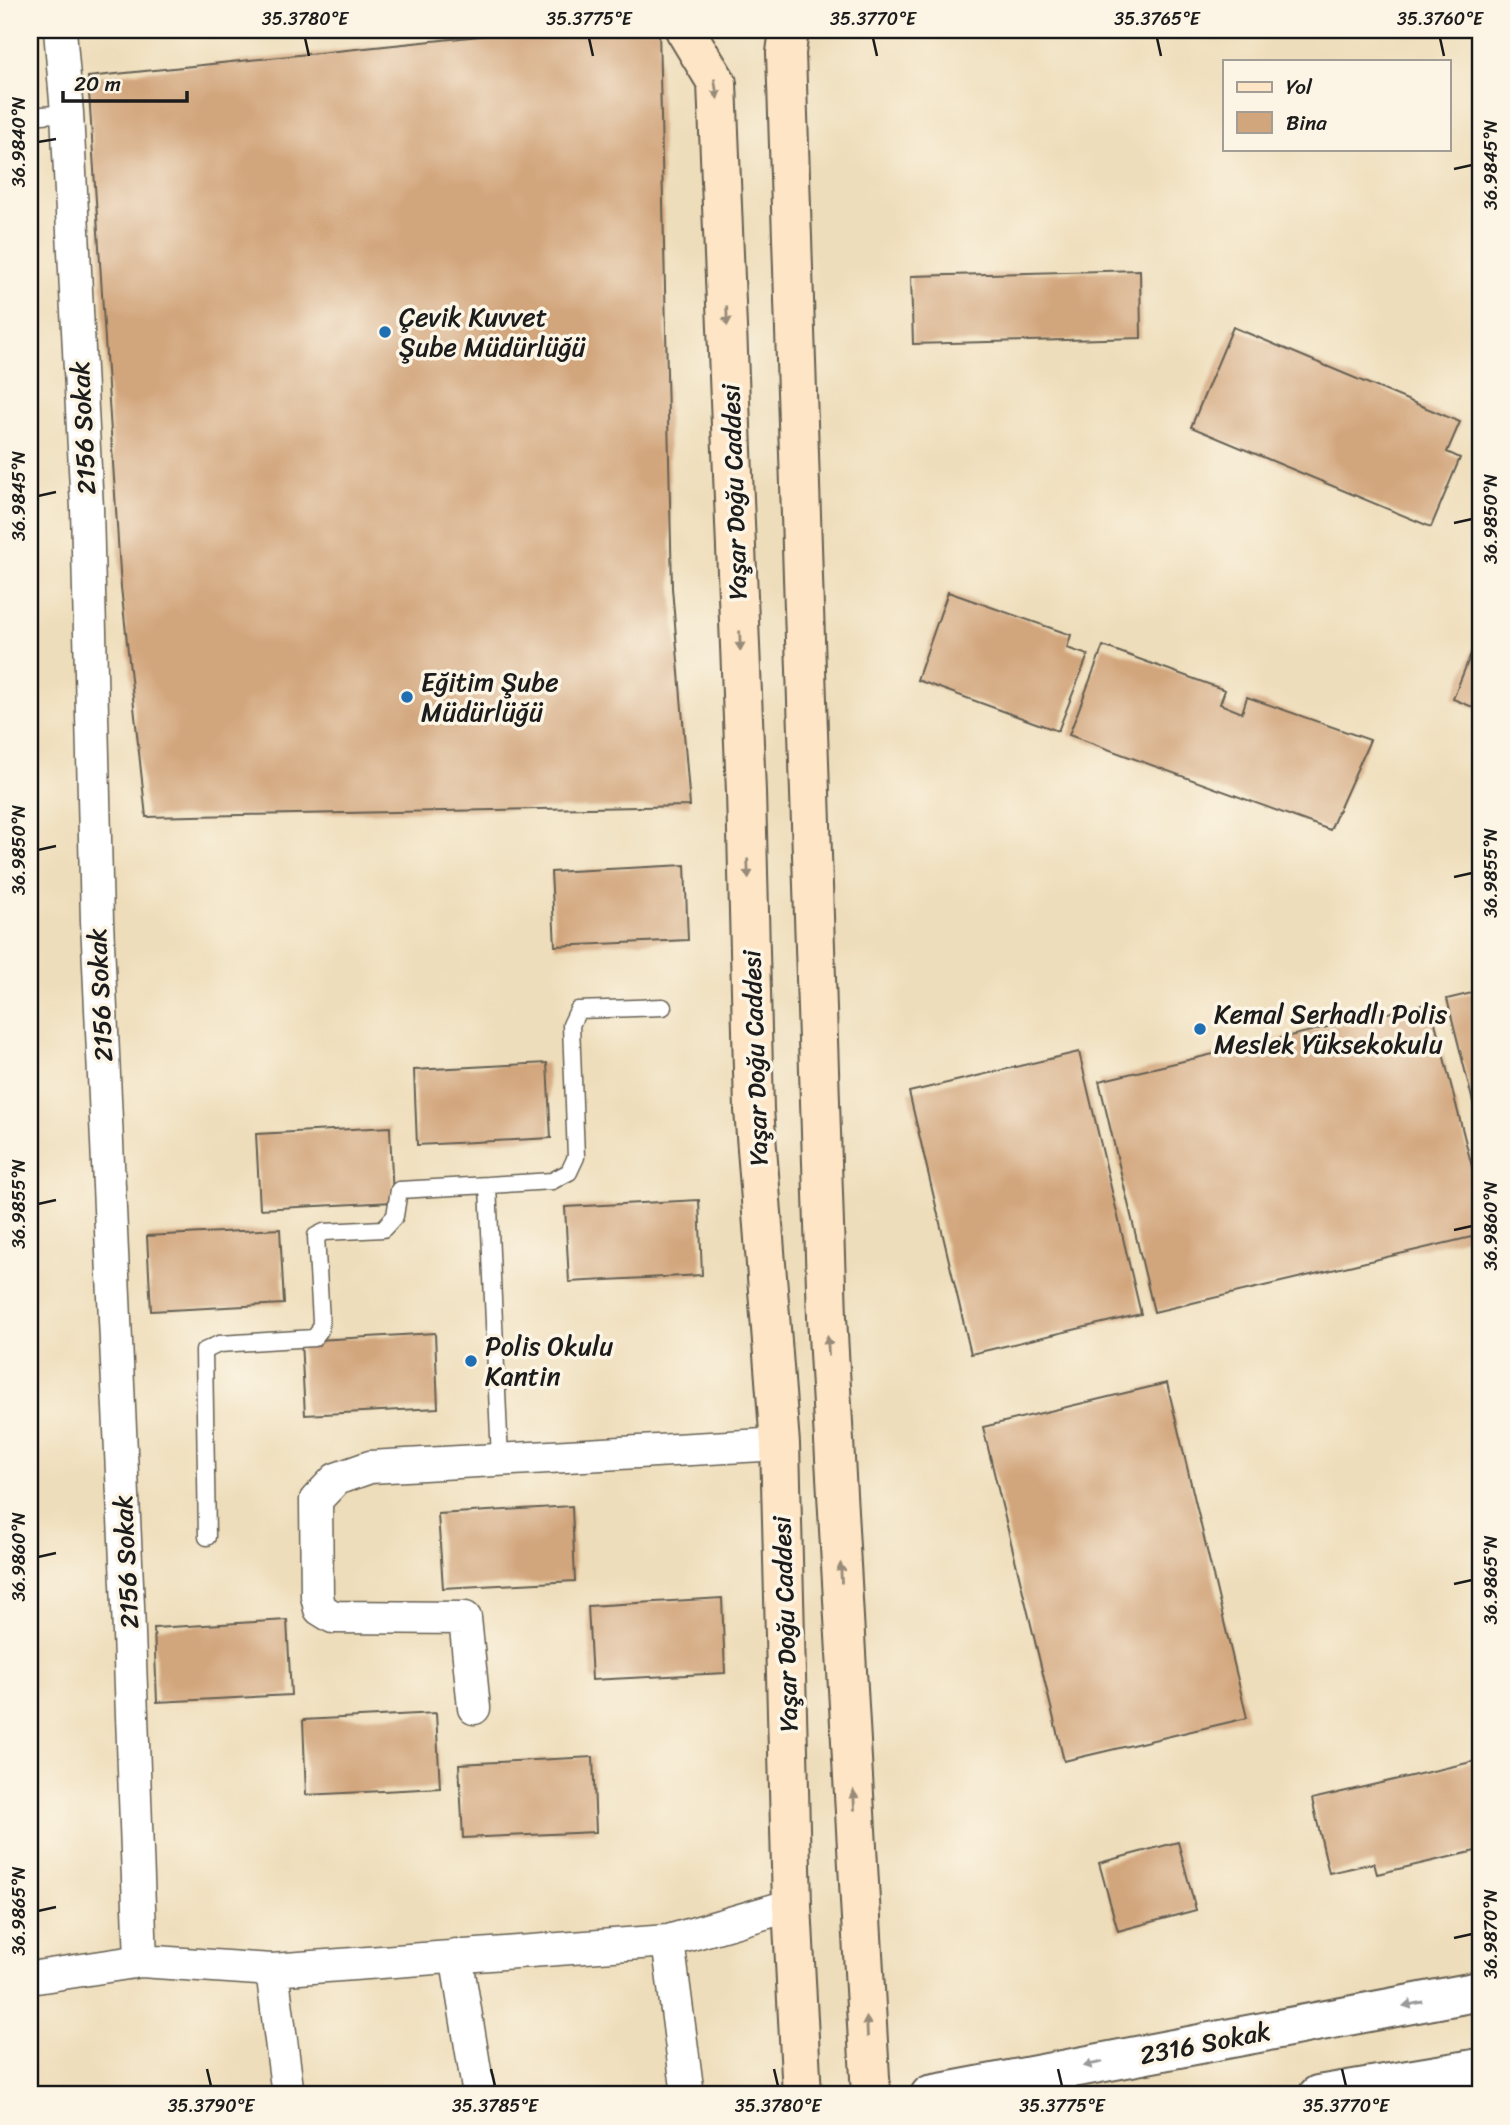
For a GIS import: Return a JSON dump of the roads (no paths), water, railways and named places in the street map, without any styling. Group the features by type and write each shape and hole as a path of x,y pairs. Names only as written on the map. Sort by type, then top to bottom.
{"main road":[{"name":"Yaşar Doğu Caddesi","path":"685,30 717,83 746,792 754,1110 780,1444 792,1905 802,2095"},
{"path":"789,30 786,54 827,1317 871,2095"}],"street":[{"name":"2156 Sokak","path":"60,30 67,113 88,508 97,921 141,1961"},
{"path":"474,1708 465,1618 333,1617 320,1609 317,1596 316,1500 336,1479 370,1467 780,1444"},
{"path":"30,1978 141,1961 272,1969 668,1941 792,1905"},
{"path":"668,1941 688,2095"},
{"path":"456,1955 479,2095"},
{"path":"272,1969 288,2095"},
{"name":"2316 Sokak","path":"930,2095 1480,1991"},
{"path":"1318,2095 1480,2068"}],"lane":[{"path":"30,117 67,113"},
{"path":"207,1538 204,1351 219,1344 314,1338 320,1330 321,1321 316,1236 324,1232 383,1229 395,1216 399,1190 552,1181 569,1172 576,1157 571,1025 578,1010 663,1007"},
{"path":"488,1185 500,1460"}],"place":[{"name":"Çevik Kuvvet Şube Müdürlüğü","path":"385,332"},
{"name":"Eğitim Şube Müdürlüğü","path":"407,697"},
{"name":"Kemal Serhadlı Polis Meslek Yüksekokulu","path":"1200,1029"},
{"name":"Polis Okulu Kantin","path":"471,1361"}]}
